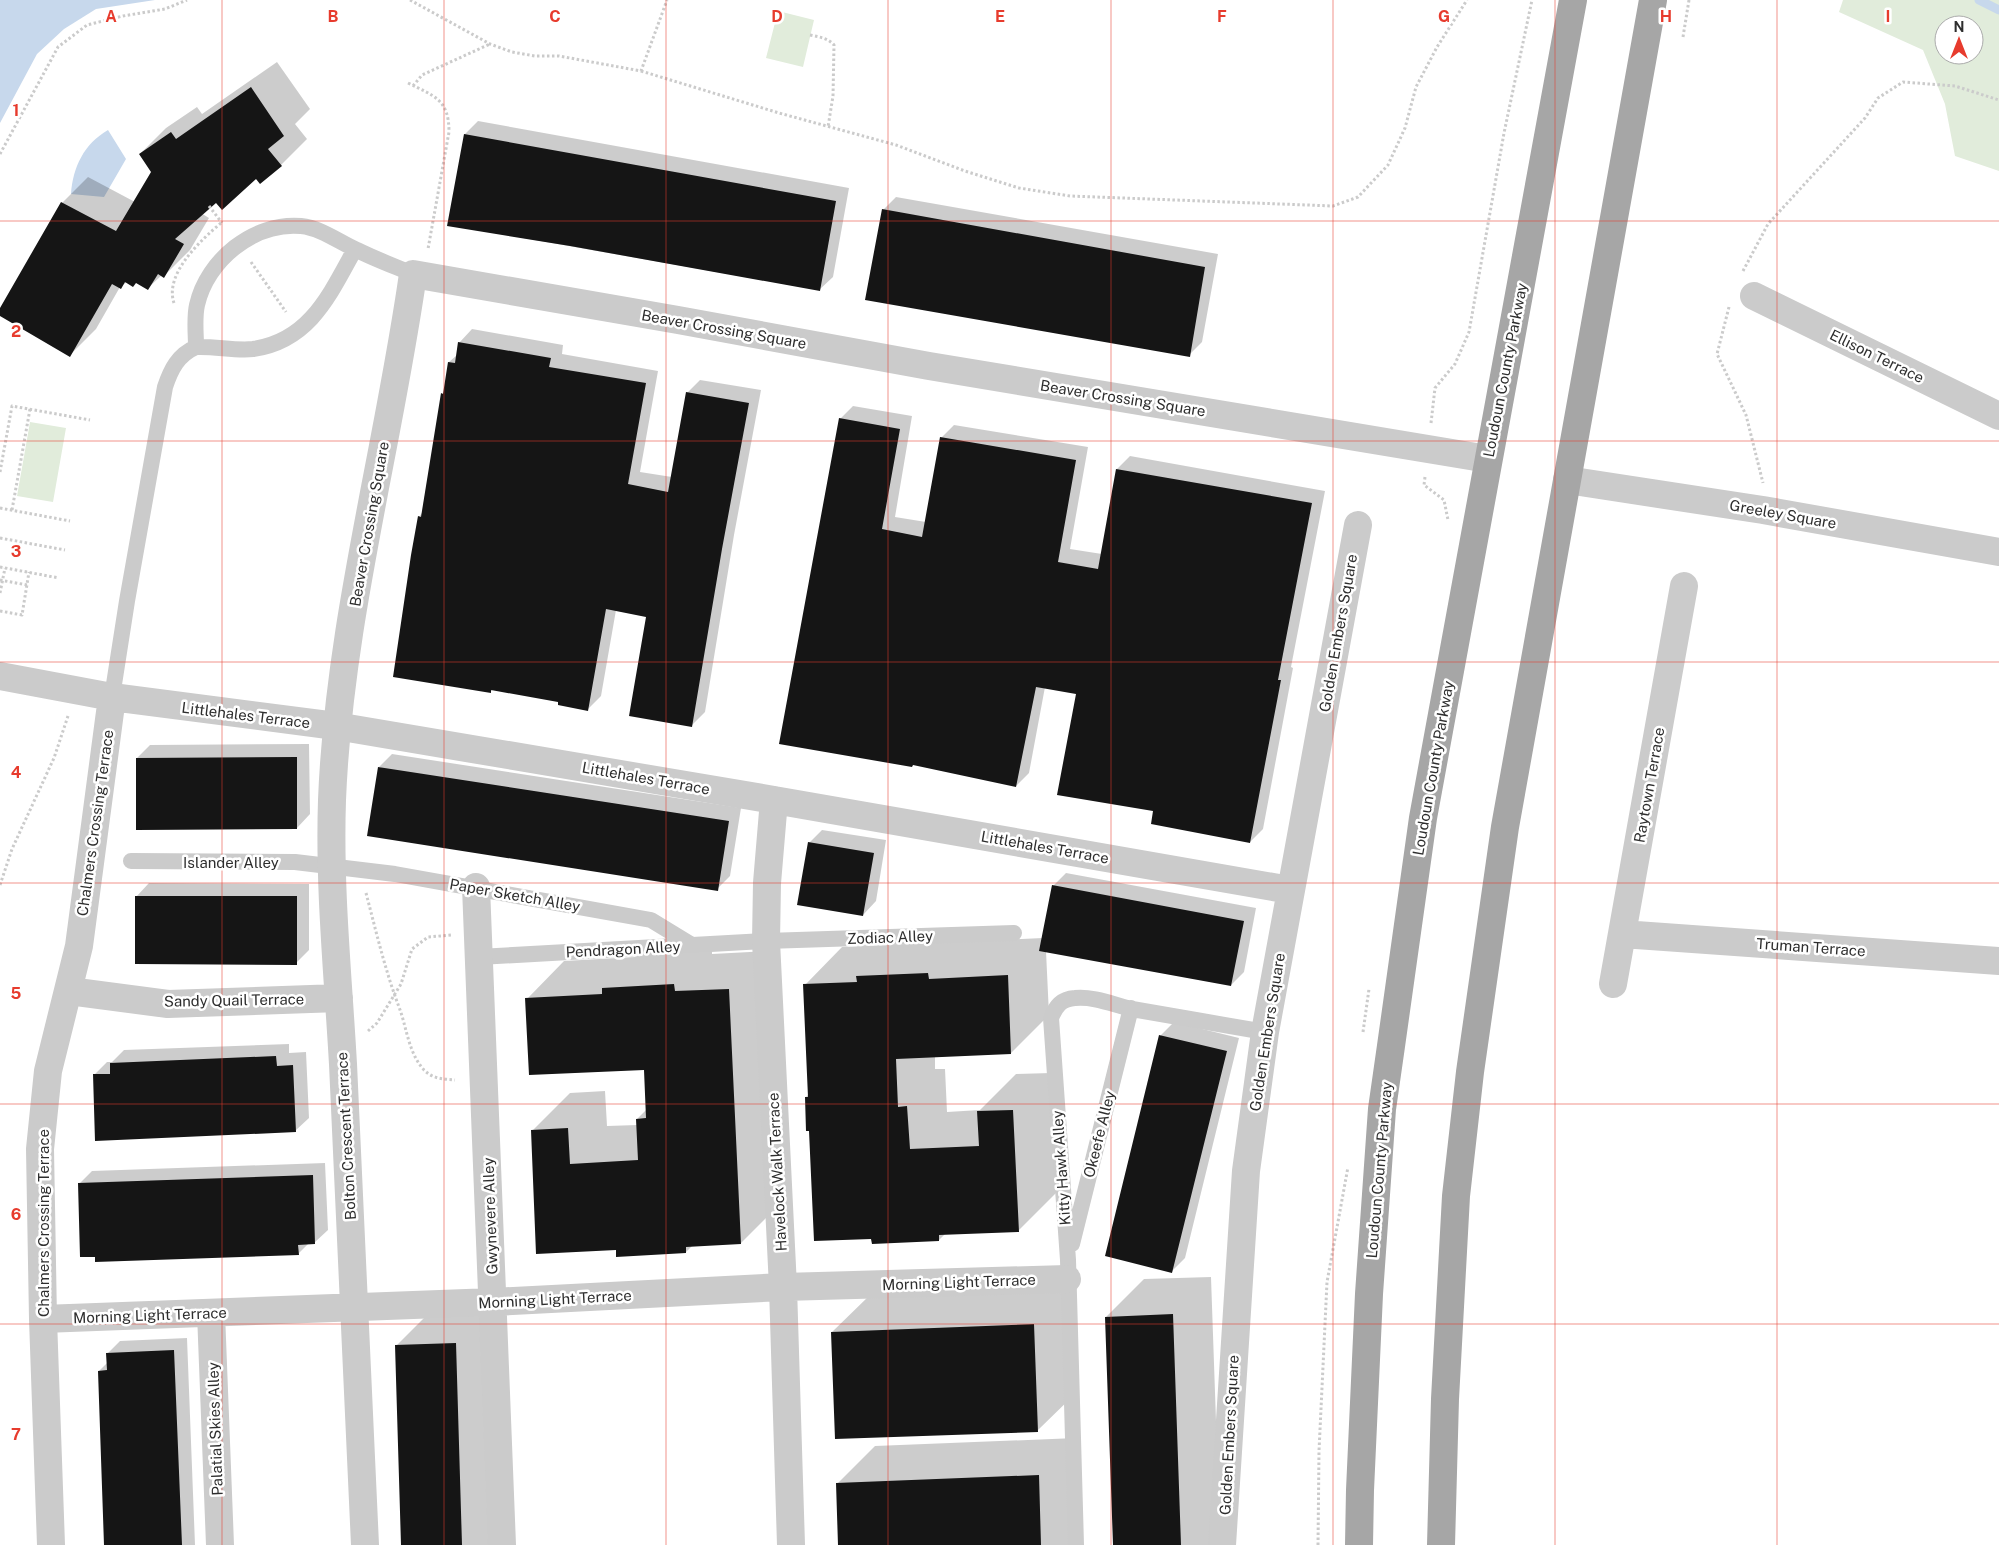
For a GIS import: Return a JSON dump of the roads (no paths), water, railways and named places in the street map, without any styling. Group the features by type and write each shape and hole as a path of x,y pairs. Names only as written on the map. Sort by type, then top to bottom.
{"main road":[{"name":"Loudoun County Parkway","path":"1359,1545 1369,1294 1382,1109 1423,818 1573,0"},
{"path":"1440,1545 1445,1399 1456,1196 1470,1072 1505,827 1653,0"}],"street":[{"name":"Beaver Crossing Square","path":"336,726 344,660 413,274 929,366 1488,459"},
{"name":"Ellison Terrace","path":"1742,291 1999,416"},
{"name":"Greeley Square","path":"1567,480 1763,510 1999,552"},
{"name":"Golden Embers Square","path":"1222,1545 1246,1171 1265,1032 1358,525"},
{"name":"Raytown Terrace","path":"1613,984 1684,586"},
{"name":"Littlehales Terrace","path":"0,676 112,698 336,726 1290,890"},
{"name":"Chalmers Crossing Terrace","path":"51,1545 43,1319 40,1149 48,1071 79,946 112,698"},
{"name":"Bolton Crescent Terrace","path":"336,726 331,866 366,1545"},
{"name":"Havelock Walk Terrace","path":"774,800 767,883 766,941 783,1287 791,1545"},
{"name":"Gwynevere Alley","path":"476,888 502,1545"},
{"name":"Truman Terrace","path":"1622,934 1999,961"},
{"name":"Sandy Quail Terrace","path":"69,991 168,1004 339,998"},
{"name":"Morning Light Terrace","path":"43,1319 493,1302 783,1287 1067,1269"},
{"name":"Palatial Skies Alley","path":"211,1312 220,1545"}],"lane":[{"path":"196,347 197,305 202,290 221,260 233,248 247,239 283,226 302,226 318,230 355,249 413,274"},
{"path":"112,698 128,592 169,374 179,358 188,350 196,347 254,349 269,345 295,333 308,324 319,310 355,249"},
{"name":"Islander Alley","path":"132,861 295,862 331,866"},
{"name":"Paper Sketch Alley","path":"331,866 395,874 651,920 692,945"},
{"name":"Zodiac Alley","path":"766,941 1014,933"},
{"name":"Pendragon Alley","path":"479,956 766,941"},
{"name":"Kitty Hawk Alley","path":"1076,1545 1067,1269 1051,1018 1055,1008 1062,1001 1074,998 1090,998 1131,1008 1265,1032"},
{"name":"Okeefe Alley","path":"1067,1269 1131,1008"}],"water":[{"path":"0,0 155,0 96,9 64,29 37,54 0,123"},
{"path":"108,130 126,159 104,197 71,194 74,175 81,157 92,142"}],"waterway":[{"path":"1979,0 1999,10"}]}
